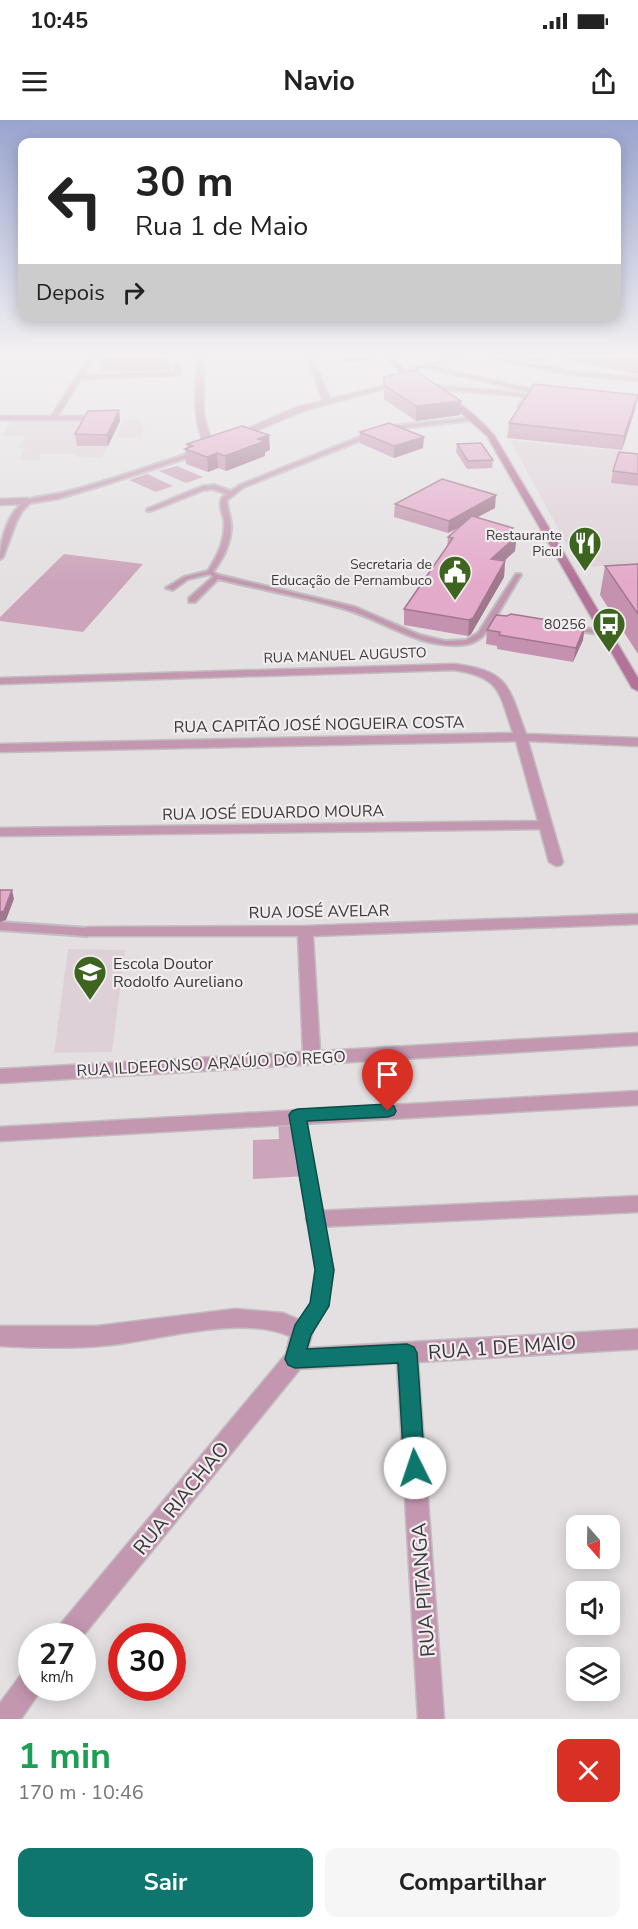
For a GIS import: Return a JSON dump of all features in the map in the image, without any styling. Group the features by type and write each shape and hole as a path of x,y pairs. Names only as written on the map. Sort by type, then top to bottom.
{"main road":[{"path":"486,432 638,688"}],"street":[{"path":"203,432 210,448 251,432"},
{"path":"0,502 28,501"},
{"name":"RUA MANUEL AUGUSTO","path":"0,681 454,667 476,670 494,678 502,689 521,737 556,862"},
{"name":"RUA CAPITÃO JOSÉ NOGUEIRA COSTA","path":"0,748 521,737 638,742"},
{"name":"RUA JOSÉ EDUARDO MOURA","path":"0,832 546,825"},
{"name":"RUA JOSÉ AVELAR","path":"87,932 305,931 638,919"},
{"path":"305,931 312,1057"},
{"name":"RUA ILDEFONSO ARAÚJO DO REGO","path":"0,1076 638,1039"},
{"path":"0,1134 298,1115 638,1098"},
{"path":"316,1219 638,1204"},
{"path":"0,1335 91,1337 237,1319 289,1323 302,1331 295,1359"},
{"name":"RUA 1 DE MAIO","path":"295,1359 638,1339"},
{"name":"RUA PITANGA","path":"407,1353 431,1719"},
{"name":"RUA RIACHAO","path":"78,1623 295,1359"},
{"path":"5,1719 18,1701"}],"lane":[{"path":"192,600 214,575 222,556 227,541 227,518 223,504 224,499 230,493 303,460 377,432"},
{"path":"0,557 10,525 28,501 52,498 102,484 210,448"},
{"path":"149,510 203,488 214,487 230,493"},
{"path":"170,588 186,578 214,575 352,609 427,641 447,643 479,638 518,575"},
{"path":"492,616 504,618"},
{"path":"562,627 605,633"},
{"name":"RUA JOSÉ AVELAR","path":"0,926 87,932"},
{"path":"298,1115 325,1270 319,1306 302,1331"}],"shaded area":[{"path":"5,432 115,432 102,458 76,457 77,454 41,454 39,460 20,460 25,448 18,447 25,436 3,436"},
{"path":"119,432 143,432 140,437 117,437"},
{"path":"510,440 638,453 638,564 579,567"},
{"path":"177,466 203,477 186,483 159,471"},
{"path":"147,474 173,486 156,492 129,480"},
{"path":"64,554 143,564 83,632 0,621 0,617"},
{"name":"Escola Doutor Rodolfo Aureliano","path":"68,949 125,950 112,1052 54,1053"},
{"path":"278,1119 293,1123 307,1176 253,1179 253,1140 279,1139"}],"building":[{"path":"76,432 109,432 107,435 75,434"},
{"path":"225,432 259,432 269,435 258,439 265,441 225,456 217,453 207,457 185,449 193,446 187,444"},
{"path":"360,432 411,432 424,437 394,446"},
{"path":"585,432 625,432 624,436"},
{"path":"481,443 493,460 468,461 457,444"},
{"path":"619,452 638,454 638,474 613,471"},
{"path":"442,479 496,495 449,521 395,504"},
{"path":"472,516 513,528 506,533 517,536 491,559 505,561 473,618 469,620 404,609 453,538 448,537"},
{"path":"638,564 638,614 605,566"},
{"path":"511,614 585,626 576,648 499,635 500,632 487,630 496,615"},
{"path":"0,890 12,890 4,911 0,912"}],"place":[{"name":"Restaurante Picui","path":"585,572"},
{"name":"Secretaria de Educação de Pernambuco","path":"455,601"},
{"name":"80256","path":"609,653"},
{"name":"Escola Doutor Rodolfo Aureliano","path":"90,1001"}],"route":[{"path":"388,1111 298,1115 325,1270 319,1306 310,1323 302,1331 295,1359 407,1353 415,1468"}]}
